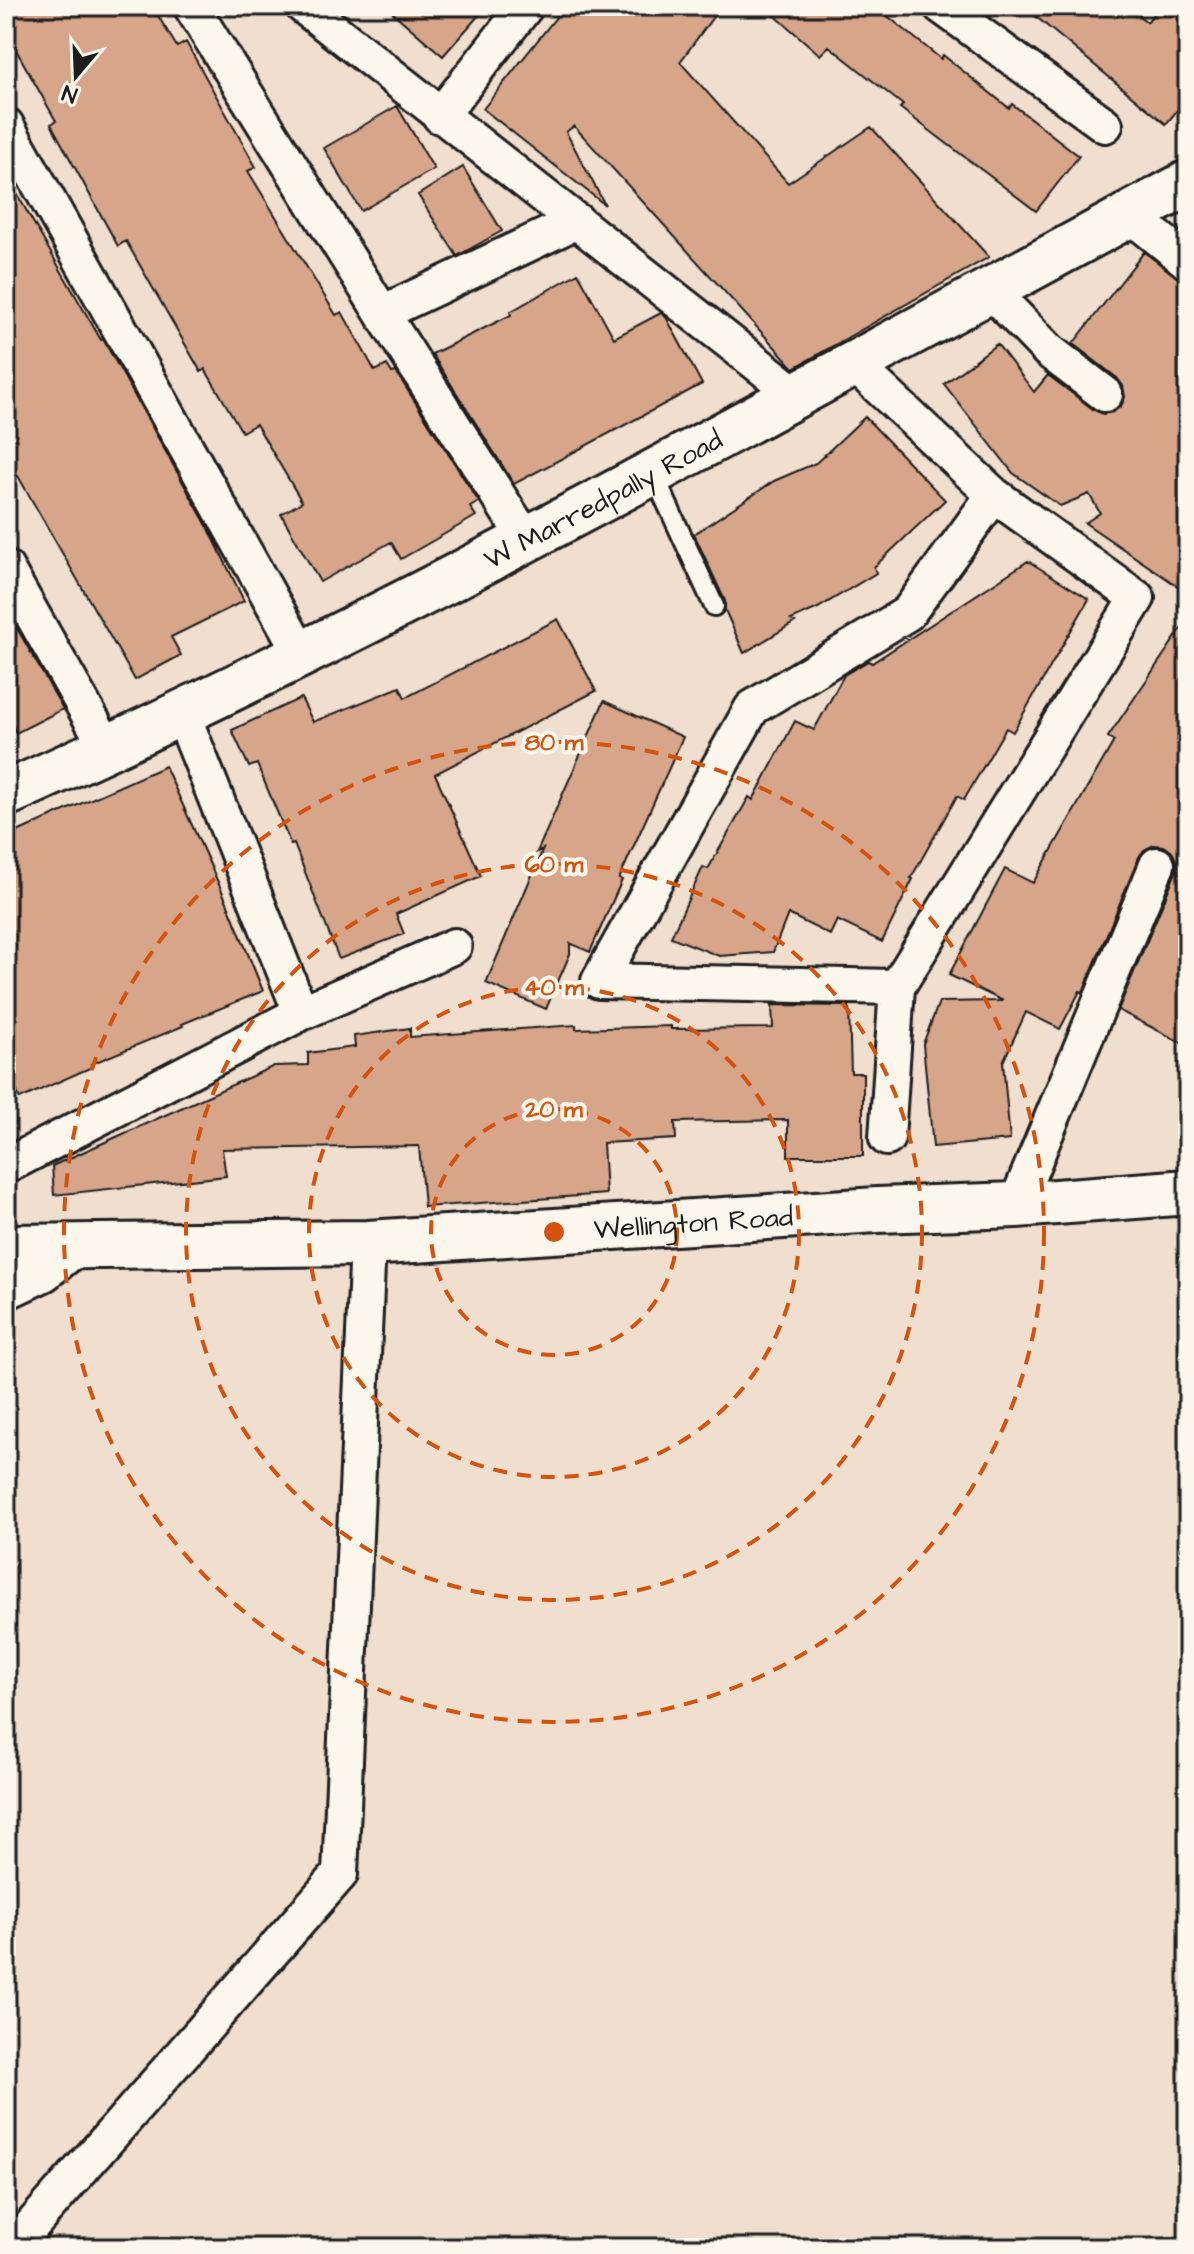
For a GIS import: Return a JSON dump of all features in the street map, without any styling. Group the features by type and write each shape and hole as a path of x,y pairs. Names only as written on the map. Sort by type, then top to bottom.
{"main road":[{"name":"W Marredpally Road","path":"6,794 108,749 302,655 527,541 1188,183"},
{"name":"Wellington Road","path":"6,1247 368,1243 1188,1192"}],"street":[{"path":"191,6 527,541"},
{"path":"303,6 797,395"},
{"path":"440,116 526,6"},
{"path":"941,6 1105,125"},
{"path":"6,125 302,655"},
{"path":"1130,215 1188,262"},
{"path":"382,313 577,221"},
{"path":"991,291 1049,351 1105,394"},
{"path":"854,364 994,495 1137,598 897,987 887,1138"},
{"path":"897,987 599,981 752,708 908,613 994,495"},
{"path":"6,568 108,749"},
{"path":"182,713 301,1013"},
{"path":"1016,1205 1157,865"},
{"path":"6,1166 301,1013 454,946"},
{"path":"12,2248 340,1874 368,1243"},
{"path":"6,1292 44,1274 78,1247"}],"lane":[{"path":"653,473 714,606"}],"building":[{"path":"6,6 152,6 177,47 186,42 256,167 248,171 336,315 342,312 375,371 387,365 392,373 396,372 479,502 470,507 476,516 401,559 391,542 320,582 281,514 302,502 256,424 242,432 205,369 201,372 126,241 118,246 51,124 56,121 6,32"},
{"path":"385,6 487,6 443,56"},
{"path":"565,6 721,6 680,62 788,183 871,127 989,257 794,368 574,126 566,132 605,205 483,109"},
{"path":"764,6 875,6 941,59 943,55 1009,108 1012,104 1079,156 1036,211 900,108 903,105 829,46 820,55"},
{"path":"1023,6 1127,6 1147,22 1160,6 1188,6 1188,97 1166,124"},
{"path":"397,106 434,169 361,211 324,148"},
{"path":"463,167 502,231 457,256 418,195"},
{"path":"6,175 103,339 210,531 244,601 171,637 181,655 135,680 18,476 6,482"},
{"path":"1144,252 1188,285 1188,593 1085,523 1100,513 1089,494 1060,506 1013,473 944,384 997,344 1034,392 1048,375 1094,410 1103,414 1113,412 1121,406 1125,397 1123,386 1073,344"},
{"path":"578,273 614,338 661,313 666,317 702,384 514,484 432,354 511,315 510,312"},
{"path":"865,417 945,500 874,567 876,573 818,608 791,620 795,622 744,653 725,610 725,601 694,534 774,481 816,463"},
{"path":"1028,561 1089,599 1013,732 1006,728 964,800 957,796 911,878 882,942 837,920 830,935 788,914 773,952 719,956 671,937 703,867 708,869 749,797 753,800 795,721 814,730 844,675 868,661 872,663"},
{"path":"6,609 63,709 16,733 6,713"},
{"path":"558,619 596,691 435,774 481,876 396,914 404,934 339,959 294,844 291,845 257,764 249,767 232,730 301,698 313,722 400,687 405,698"},
{"path":"1188,619 1188,1046 1118,1010 1176,872 1177,862 1172,852 1164,846 1154,845 1139,857 1083,992 1080,991 1060,1029 1026,1012 1003,1062 1010,1140 933,1147 923,1044 939,1002 1003,1001 949,975 1005,869 1033,883 1114,741 1108,737"},
{"path":"604,701 683,737 590,952 570,943 570,954 546,1009 486,983 543,849 537,852"},
{"path":"165,766 227,902 263,991 91,1064 92,1067 20,1099 6,1068 6,837"},
{"path":"772,1005 849,1006 851,1073 863,1073 863,1156 788,1156 788,1120 675,1122 676,1139 603,1143 606,1194 424,1207 419,1146 222,1149 226,1176 54,1195 52,1166 274,1066 308,1065 308,1053 355,1047 354,1036 410,1028 410,1037 576,1025 576,1029 671,1026 671,1029 773,1028"}]}
